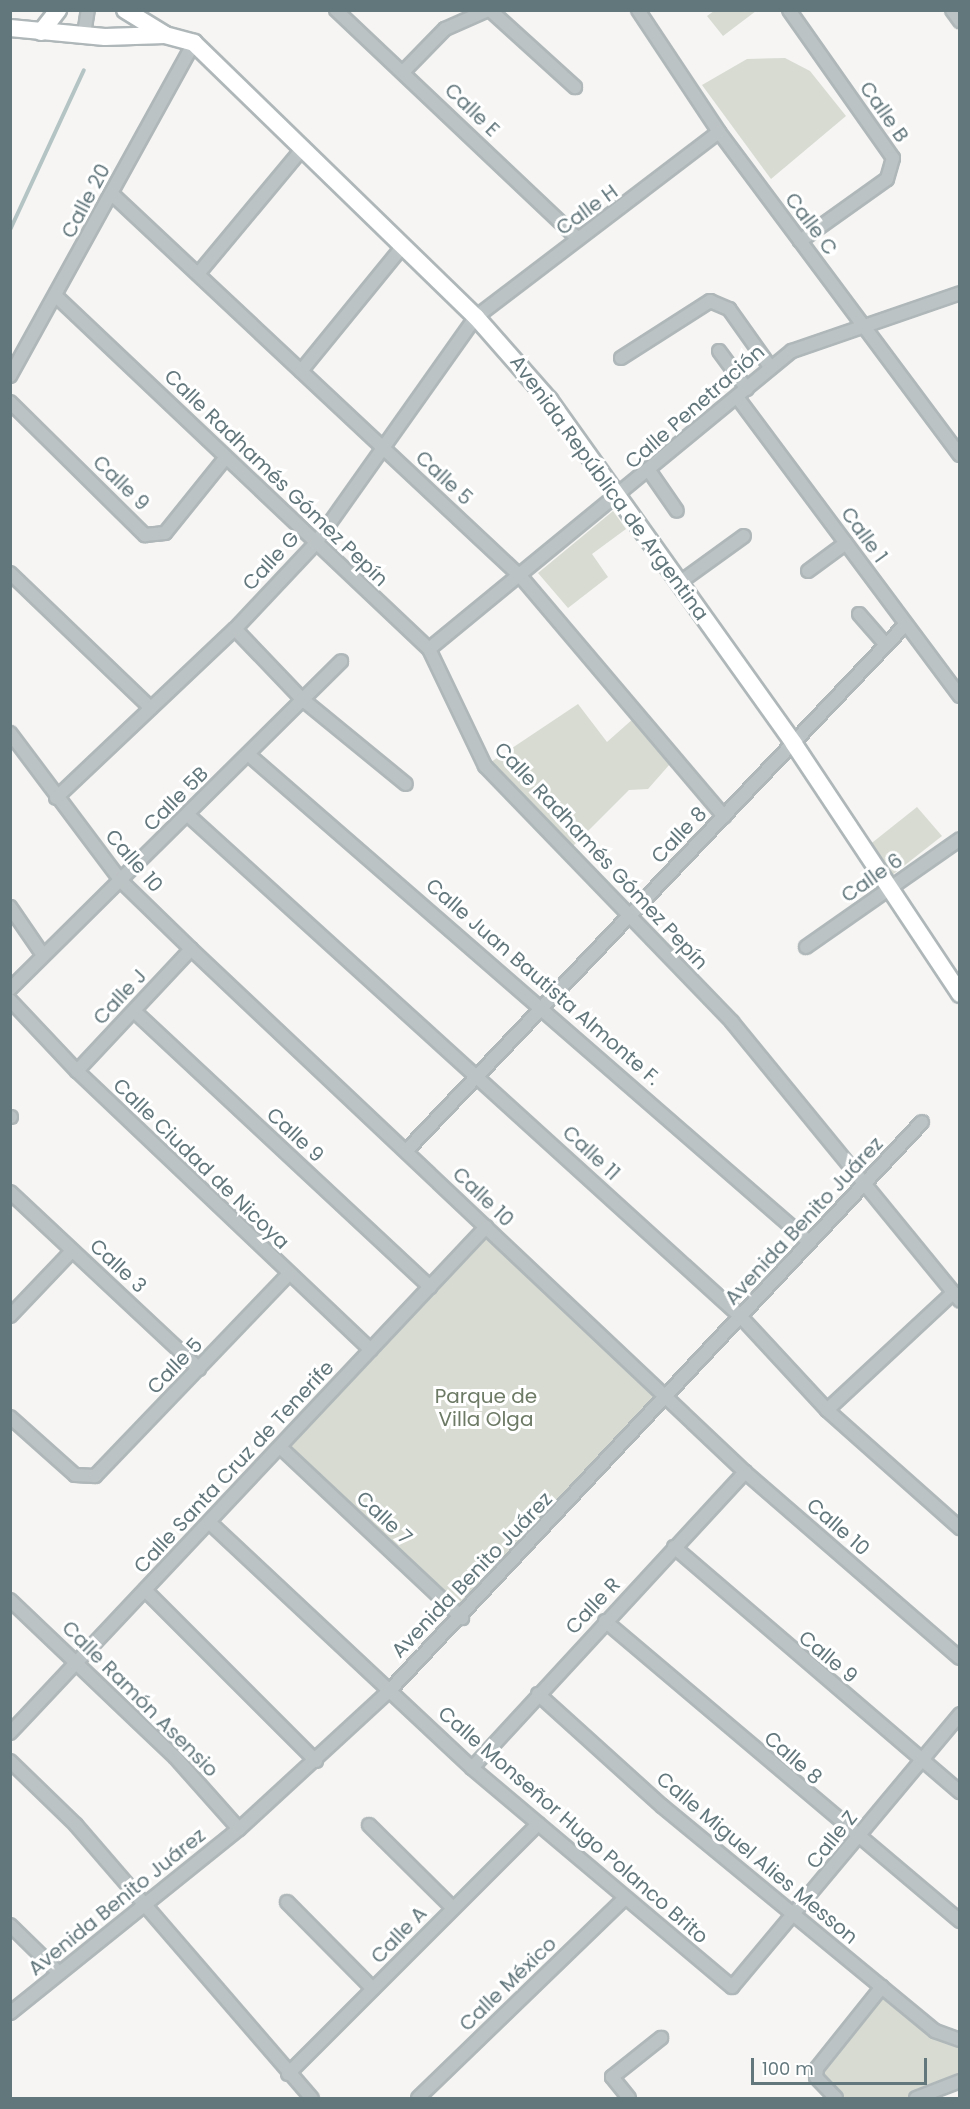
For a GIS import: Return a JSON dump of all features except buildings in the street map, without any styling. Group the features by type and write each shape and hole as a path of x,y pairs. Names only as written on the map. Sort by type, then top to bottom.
{"main road":[{"path":"41,32 58,10"},
{"path":"125,10 165,35"},
{"name":"Avenida República de Argentina","path":"10,28 84,34 165,35 194,43 304,147 477,318 525,368 679,583 794,744 960,994"}],"street":[{"path":"84,34 88,10"},
{"name":"Calle E","path":"336,10 404,70 578,239"},
{"path":"404,70 445,29 489,10 575,87"},
{"name":"Calle C","path":"638,10 719,132 960,455"},
{"name":"Calle B","path":"789,10 893,158 887,179 800,241"},
{"path":"952,10 960,21"},
{"name":"Calle 20","path":"10,376 57,297 194,43"},
{"name":"Calle H","path":"477,318 719,132"},
{"path":"198,274 304,147"},
{"name":"Calle 5","path":"112,194 521,577 724,816"},
{"path":"301,371 403,246"},
{"name":"Calle Penetración","path":"429,649 618,499 771,368 801,346 960,293"},
{"name":"Calle Radhamés Gómez Pepín","path":"57,297 315,544 429,649 485,766 732,1022 956,1297"},
{"path":"621,358 710,301 729,309 771,368"},
{"name":"Calle G","path":"56,798 235,629 315,544 477,318"},
{"name":"Calle 1","path":"719,351 742,393 846,543 960,696"},
{"name":"Calle 9","path":"10,402 146,534 165,533 226,457"},
{"path":"650,472 677,511"},
{"path":"679,583 744,536"},
{"path":"808,571 846,543"},
{"path":"10,573 151,708"},
{"path":"859,614 886,645"},
{"name":"Calle 8","path":"407,1150 794,744 905,624"},
{"path":"235,629 302,699 406,784"},
{"name":"Calle 5B","path":"10,989 122,881 341,661"},
{"name":"Calle 10","path":"10,733 56,798 122,881 191,949 407,1150 665,1399 745,1472 960,1658"},
{"name":"Calle Juan Bautista Almonte F.","path":"249,755 543,1006 808,1242"},
{"name":"Calle 11","path":"188,815 478,1075 741,1317 827,1410 960,1528"},
{"name":"Calle 6","path":"806,946 892,889 960,839"},
{"path":"10,907 43,955"},
{"name":"Calle J","path":"77,1071 191,949"},
{"name":"Calle Ciudad de Nicoya","path":"10,1000 77,1071 288,1275 371,1350"},
{"name":"Calle 9","path":"134,1011 430,1287"},
{"name":"Avenida Benito Juárez","path":"10,2013 58,1972 239,1829 316,1761 390,1690 462,1617 808,1242 922,1122"},
{"name":"Calle 3","path":"10,1192 199,1369"},
{"name":"Calle Santa Cruz de Tenerife","path":"10,1733 486,1227"},
{"path":"10,1316 72,1251"},
{"name":"Calle 5","path":"10,1417 66,1468 86,1478 102,1469 288,1275"},
{"path":"827,1410 956,1297"},
{"name":"Calle 7","path":"279,1447 462,1617"},
{"name":"Calle R","path":"472,1768 605,1621 745,1472"},
{"name":"Calle Monseñor Hugo Polanco Brito","path":"209,1522 472,1768 732,1987"},
{"name":"Calle 9","path":"674,1547 960,1792"},
{"path":"145,1590 316,1761"},
{"name":"Calle Ramón Asensio","path":"10,1600 77,1662 239,1829"},
{"name":"Calle 8","path":"605,1621 857,1839 960,1921"},
{"name":"Calle Miguel Alies Messon","path":"538,1694 796,1916 935,2031 960,2040"},
{"name":"Calle Z","path":"732,1987 796,1916 960,1714"},
{"path":"10,1761 76,1825 288,2074 312,2098"},
{"name":"Calle A","path":"288,2074 538,1824"},
{"path":"369,1825 453,1908"},
{"name":"Calle México","path":"418,2098 625,1898"},
{"path":"287,1902 373,1989"},
{"path":"10,1925 58,1972"},
{"path":"836,2098 816,2077 817,2068 882,1987"},
{"path":"629,2098 612,2077 661,2038"},
{"path":"916,2098 960,2081"}],"green space":[{"path":"714,11 756,11 723,36 707,16"},
{"path":"785,58 810,71 846,116 771,179 702,85 747,59"},
{"path":"613,511 626,529 592,554 608,577 568,608 538,573"},
{"path":"578,704 607,742 634,718 670,764 648,789 629,790 567,852 485,766"},
{"path":"917,807 942,836 891,876 868,846"},
{"name":"Parque de Villa Olga","path":"486,1227 665,1399 462,1618 280,1447"},
{"path":"882,1987 935,2031 959,2040 959,2081 916,2098 836,2098 817,2068"}],"waterway":[{"path":"10,230 84,70"}]}
